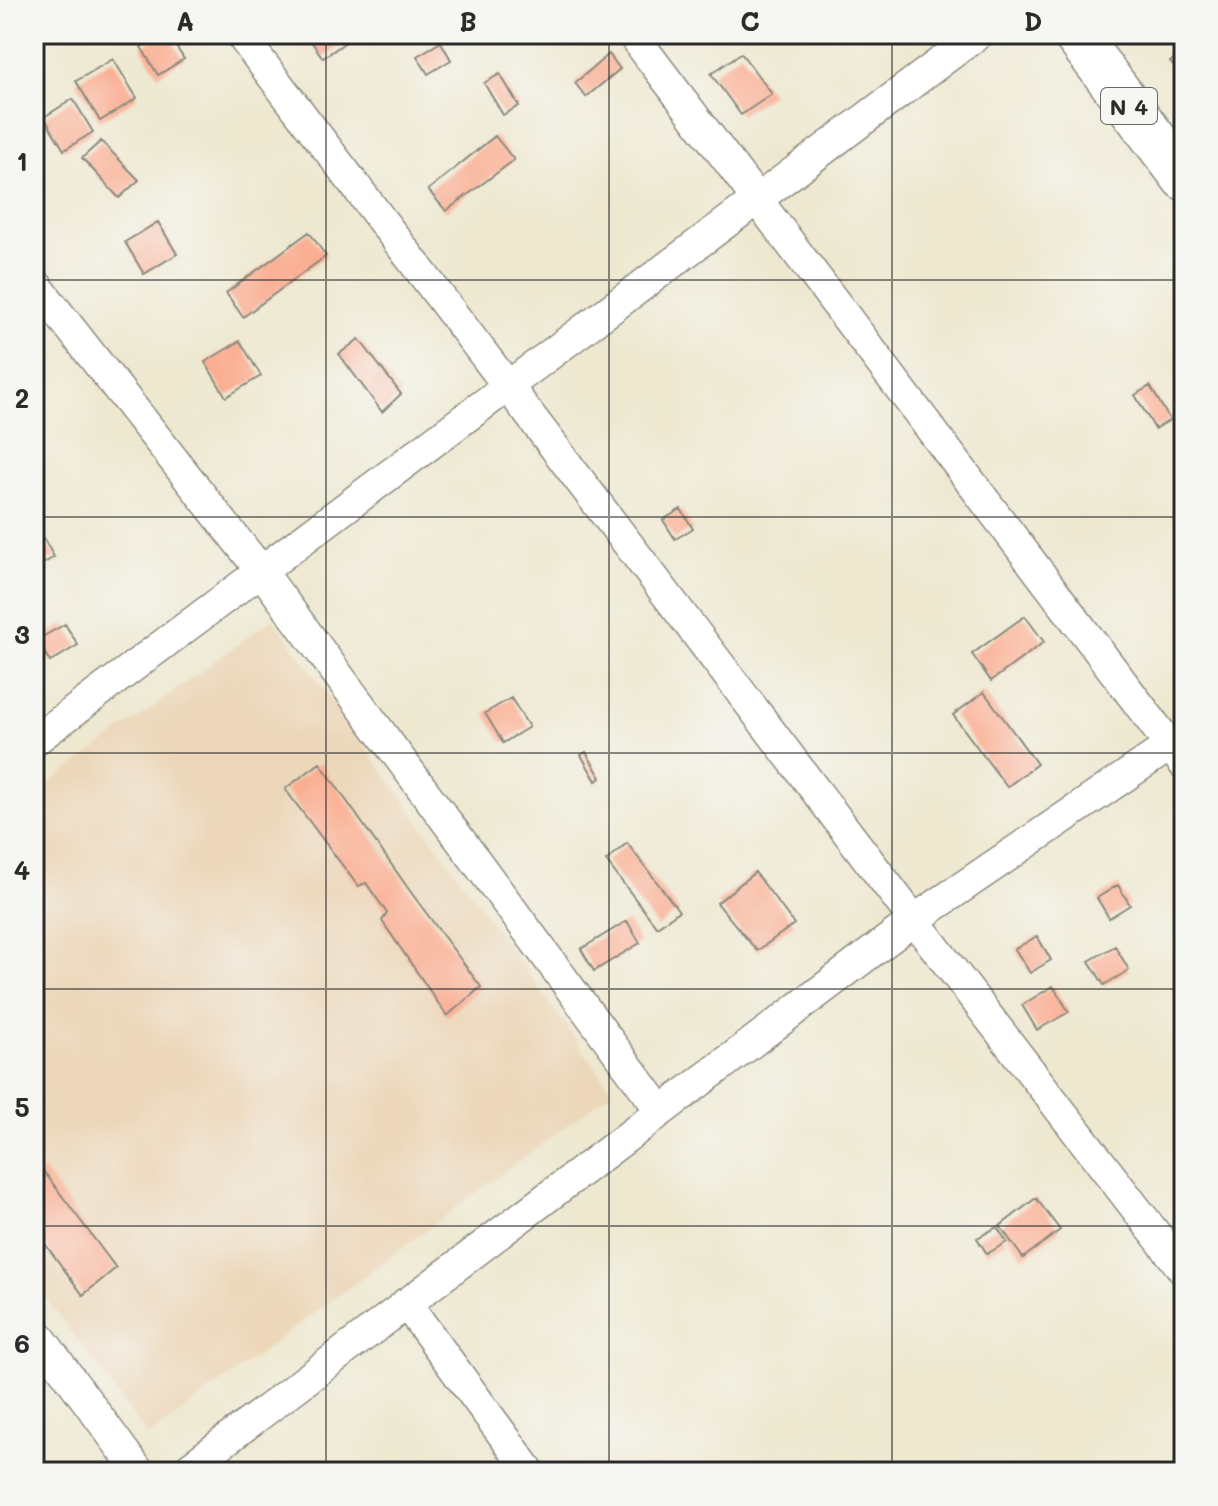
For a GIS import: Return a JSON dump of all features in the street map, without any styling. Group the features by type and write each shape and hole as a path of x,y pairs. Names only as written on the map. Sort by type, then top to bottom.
{"highway":[{"name":"N 4","path":"1075,34 1184,178"}],"street":[{"path":"240,34 1184,1271"},
{"path":"184,1472 914,920 1180,749 632,34"},
{"path":"34,741 978,34"},
{"path":"34,282 261,571 661,1111"},
{"path":"406,1303 530,1472"},
{"path":"34,1329 139,1472"}],"shaded area":[{"path":"273,618 613,1091 148,1437 34,1282 34,795"}],"building":[{"path":"168,34 184,59 158,75 141,47"},
{"path":"306,34 357,34 323,58"},
{"path":"441,42 451,60 428,74 417,56"},
{"path":"741,53 772,94 741,115 711,74"},
{"path":"1181,53 1184,56 1184,77 1170,62"},
{"path":"609,54 620,69 586,97 575,83"},
{"path":"113,59 137,98 100,121 76,81"},
{"path":"500,74 519,106 503,115 484,83"},
{"path":"73,99 93,132 64,150 44,117"},
{"path":"495,136 514,160 446,211 428,190"},
{"path":"101,141 139,180 119,198 82,158"},
{"path":"158,222 177,254 144,274 125,242"},
{"path":"309,232 326,256 243,317 226,293"},
{"path":"359,339 401,394 382,412 339,354"},
{"path":"240,341 261,376 226,397 205,362"},
{"path":"1150,386 1170,420 1155,429 1135,395"},
{"path":"681,509 693,529 675,539 663,520"},
{"path":"38,529 54,557 38,567 34,559 34,532"},
{"path":"1025,616 1044,642 991,681 972,654"},
{"path":"65,624 78,645 50,662 37,640"},
{"path":"984,692 1037,764 1007,787 953,715"},
{"path":"511,698 529,727 503,743 485,713"},
{"path":"586,752 601,778 596,781 581,755"},
{"path":"320,763 481,987 447,1016 382,921 387,913 366,883 358,886 285,789"},
{"path":"627,843 679,911 657,927 606,861"},
{"path":"755,872 794,924 757,951 717,903"},
{"path":"1118,885 1130,905 1109,918 1097,898"},
{"path":"627,921 640,943 594,971 581,949"},
{"path":"1037,936 1051,960 1030,973 1015,949"},
{"path":"1115,946 1129,970 1104,985 1089,961"},
{"path":"1053,986 1069,1012 1037,1030 1022,1005"},
{"path":"42,1169 116,1268 83,1295 34,1229 34,1175"},
{"path":"1036,1198 1060,1230 1023,1258 1000,1226"},
{"path":"997,1227 1007,1242 987,1254 977,1238"}]}
